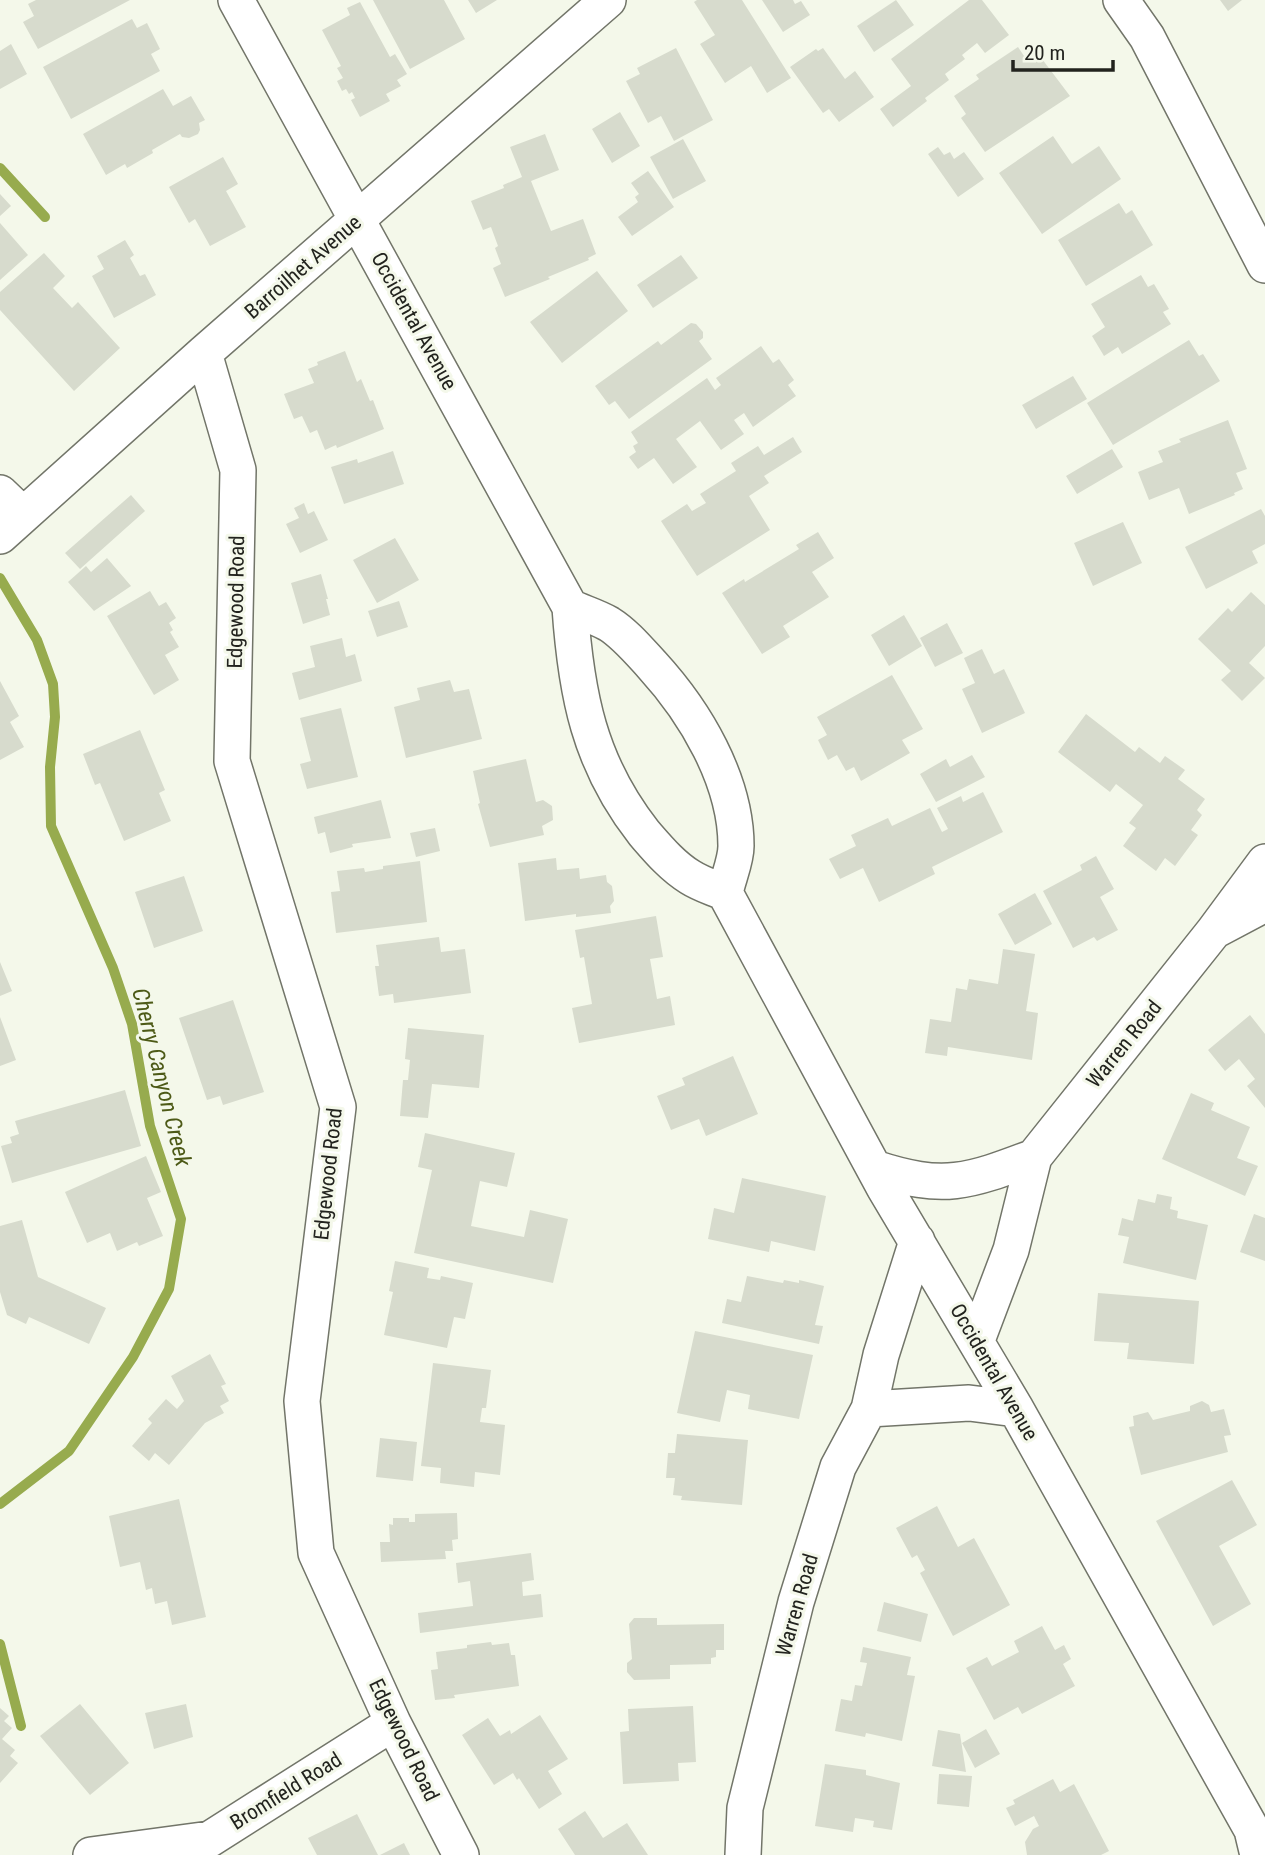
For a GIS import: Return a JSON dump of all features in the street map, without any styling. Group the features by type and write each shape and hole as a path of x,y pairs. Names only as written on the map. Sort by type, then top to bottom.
{"street":[{"name":"Occidental Avenue","path":"236,0 570,607 572,643 582,702 593,746 614,789 661,853 691,878 725,892 874,1168 1017,1409 1258,1841"},
{"name":"Barroilhet Avenue","path":"8,515 359,220 608,0"},
{"path":"1121,0 1147,37 1265,265"},
{"name":"Edgewood Road","path":"204,353 239,470 232,761 338,1107 302,1401 316,1553 393,1723 461,1855"},
{"path":"570,607 610,625 637,648 691,714 719,767 732,813 737,848 725,892"},
{"name":"Warren Road","path":"976,1340 1011,1250 1034,1157 1214,931 1265,862"},
{"name":"Warren Road","path":"1214,931 1265,904"},
{"path":"874,1168 905,1178 949,1182 980,1177 1034,1157"},
{"name":"Warren Road","path":"729,1855 745,1808 796,1602 838,1467 869,1409 881,1355 917,1241"},
{"path":"869,1409 969,1402 1017,1409"},
{"name":"Bromfield Road","path":"90,1855 210,1839 393,1723"},
{"name":"Warren Road","path":"743,1855 745,1808"}],"building":[{"path":"36,0 130,0 38,49 23,22 34,16 28,4"},
{"path":"373,0 444,0 465,39 410,69"},
{"path":"468,0 497,0 476,13"},
{"path":"742,0 791,78 767,93 751,66 725,83 700,44 715,35 694,2"},
{"path":"762,0 793,0 795,4 801,1 810,15 783,32"},
{"path":"896,0 914,25 874,52 857,26"},
{"path":"969,0 982,0 1009,35 985,53 977,43 962,55 965,59 945,74 949,80 893,127 880,109 911,86 891,59"},
{"path":"1220,0 1242,0 1228,11"},
{"path":"360,2 390,57 395,54 407,74 397,80 401,86 386,94 390,101 360,117 351,100 355,98 352,92 349,94 346,89 342,91 337,81 343,78 337,68 341,66 322,30 350,15 347,8"},
{"path":"132,19 137,28 147,23 160,49 151,54 160,71 71,119 43,67"},
{"path":"11,44 27,74 0,89 0,51"},
{"path":"1018,47 1028,62 1039,55 1070,96 985,152 961,118 966,114 954,96 979,79 976,75"},
{"path":"676,48 713,120 674,141 661,116 648,123 626,81 640,74 637,68"},
{"path":"823,48 845,79 855,71 874,97 839,122 829,109 823,113 790,67 816,49 818,51"},
{"path":"163,89 173,106 191,96 205,120 199,123 198,134 189,138 180,134 127,168 125,164 106,175 83,134"},
{"path":"620,112 640,146 612,163 592,129"},
{"path":"545,134 559,170 531,181 551,231 583,219 596,254 588,258 589,260 548,277 550,279 505,297 493,268 501,264 495,248 498,246 491,227 483,230 471,201 504,188 503,185 522,177 510,147"},
{"path":"1053,136 1072,164 1099,146 1121,179 1042,234 999,173"},
{"path":"683,139 706,181 673,199 650,157"},
{"path":"938,147 944,155 950,152 954,159 964,152 984,179 958,197 928,154"},
{"path":"223,157 238,184 226,191 246,227 210,246 195,219 189,223 169,187"},
{"path":"648,171 674,207 632,236 618,217 638,202 635,197 639,194 631,183"},
{"path":"0,194 11,206 0,216"},
{"path":"1119,203 1126,214 1132,210 1153,245 1086,286 1058,240"},
{"path":"0,223 28,255 0,280"},
{"path":"125,240 134,255 130,258 140,276 145,274 156,295 114,318 92,276 104,269 97,256"},
{"path":"44,253 65,276 53,288 72,308 78,302 120,348 74,391 0,310 0,292"},
{"path":"681,255 698,278 653,308 637,285"},
{"path":"597,271 628,311 562,363 530,322"},
{"path":"1141,275 1148,287 1154,284 1169,309 1163,312 1171,324 1122,354 1118,347 1104,356 1092,336 1105,327 1091,304"},
{"path":"691,323 696,324 703,332 703,338 699,341 712,359 629,419 615,401 609,405 595,386 658,341 661,345"},
{"path":"1189,340 1199,356 1203,354 1220,381 1113,445 1087,403"},
{"path":"761,346 773,363 779,359 794,380 788,385 796,396 753,427 744,413 734,420 744,434 721,450 700,421 676,439 697,467 673,484 654,458 638,469 629,457 636,452 633,446 638,443 631,432 707,378 715,390 721,385 716,378"},
{"path":"345,351 357,382 361,379 370,401 373,400 384,429 337,448 336,445 325,450 317,430 310,433 302,416 294,419 284,394 314,383 308,369 318,365 317,362"},
{"path":"1073,376 1087,399 1036,429 1022,405"},
{"path":"1228,420 1247,469 1236,473 1243,489 1189,514 1179,488 1149,500 1138,472 1163,462 1158,451 1181,442 1179,439"},
{"path":"793,437 802,452 764,476 769,483 749,496 770,530 697,576 661,521 687,504 692,511 706,503 700,494 736,471 731,463 758,446 764,455"},
{"path":"1112,449 1123,467 1077,494 1066,476"},
{"path":"393,451 404,484 344,504 331,467 357,459 358,463"},
{"path":"131,495 145,511 80,569 65,553"},
{"path":"304,503 308,514 314,511 328,540 300,553 286,524 299,518 294,508"},
{"path":"1261,509 1265,516 1265,544 1252,551 1258,563 1206,589 1185,547"},
{"path":"1123,522 1142,563 1093,586 1074,543"},
{"path":"818,532 834,558 812,572 829,597 783,626 790,637 762,654 722,593 799,549 796,545"},
{"path":"395,538 419,580 377,603 353,560"},
{"path":"107,558 131,586 94,611 68,582 86,566 91,572"},
{"path":"321,574 330,615 303,624 291,583"},
{"path":"150,591 159,606 166,602 176,618 169,623 173,630 170,632 179,647 165,655 179,680 154,695 107,616"},
{"path":"1251,592 1265,605 1265,646 1249,663 1265,678 1242,701 1221,680 1231,671 1198,639 1228,608 1232,612"},
{"path":"399,601 408,627 377,637 368,611"},
{"path":"904,615 922,646 889,666 871,635"},
{"path":"947,623 963,653 935,667 920,638"},
{"path":"342,638 346,657 355,654 362,681 299,700 292,673 315,667 310,646"},
{"path":"982,649 994,674 1004,669 1025,713 982,733 962,689 975,683 964,658"},
{"path":"892,675 923,729 902,740 910,753 861,781 854,767 846,771 837,755 828,760 818,740 827,735 817,717"},
{"path":"450,680 454,692 469,689 482,739 406,758 394,707 420,700 417,688"},
{"path":"0,681 19,716 10,722 24,747 0,760"},
{"path":"341,708 358,777 307,789 300,764 311,761 300,718"},
{"path":"1086,714 1135,752 1139,747 1160,763 1165,756 1185,770 1178,779 1205,799 1197,810 1202,815 1191,830 1198,835 1175,866 1165,858 1156,871 1123,846 1136,828 1129,823 1143,805 1116,784 1110,792 1058,752"},
{"path":"140,730 165,790 159,793 171,821 124,841 100,783 95,785 83,754"},
{"path":"972,755 985,777 936,802 920,774 946,759 950,767"},
{"path":"526,759 536,802 543,800 552,806 553,820 542,826 544,835 490,847 478,804 480,803 473,771"},
{"path":"983,792 1003,832 932,867 935,874 879,902 863,868 840,879 829,859 856,846 851,835 888,818 892,826 930,808 942,832 948,829 937,808 961,796 963,802"},
{"path":"381,800 391,838 352,844 353,847 330,853 325,832 318,834 314,817"},
{"path":"435,828 440,851 416,857 410,833"},
{"path":"1096,856 1114,889 1100,897 1118,930 1097,941 1094,937 1073,948 1043,891 1082,870 1080,865"},
{"path":"556,858 557,870 579,868 580,879 606,875 607,882 612,886 614,901 610,906 611,913 576,917 576,914 525,921 518,863"},
{"path":"420,861 427,922 336,933 331,892 340,891 337,871 364,868 365,872 383,869 383,866"},
{"path":"184,876 203,931 154,948 135,892"},
{"path":"1035,893 1052,924 1015,945 998,914"},
{"path":"656,916 663,957 650,959 657,999 670,996 675,1025 579,1043 572,1008 592,1004 584,957 580,958 575,930"},
{"path":"439,937 441,952 465,949 471,993 394,1003 393,994 379,996 375,966 379,966 376,945"},
{"path":"1003,949 1035,954 1026,1011 1038,1013 1032,1060 948,1047 947,1056 925,1053 930,1019 951,1022 956,988 967,990 969,979 998,984"},
{"path":"0,962 12,991 0,996"},
{"path":"233,1000 264,1092 223,1105 220,1096 207,1100 179,1018"},
{"path":"1250,1015 1265,1034 1265,1108 1247,1086 1255,1079 1239,1059 1225,1071 1208,1050"},
{"path":"0,1017 16,1060 0,1066"},
{"path":"408,1028 484,1035 479,1088 432,1084 428,1118 400,1116 403,1080 408,1080 410,1060 405,1059"},
{"path":"733,1056 758,1114 706,1136 699,1119 671,1130 657,1096 685,1085 682,1078"},
{"path":"125,1090 141,1146 12,1183 1,1146 12,1143 10,1137 19,1134 15,1121"},
{"path":"1191,1093 1214,1103 1211,1110 1250,1127 1237,1158 1258,1166 1245,1196 1162,1159"},
{"path":"425,1133 515,1153 507,1187 480,1181 471,1226 524,1237 530,1210 568,1219 553,1283 414,1253 432,1170 418,1167"},
{"path":"146,1156 161,1192 147,1198 163,1236 139,1246 137,1242 117,1251 110,1233 87,1243 65,1192"},
{"path":"742,1178 826,1196 815,1251 771,1241 769,1252 708,1239 714,1208 734,1213"},
{"path":"1157,1194 1172,1197 1170,1209 1178,1211 1177,1218 1208,1225 1196,1280 1123,1263 1129,1237 1118,1235 1122,1218 1133,1221 1138,1199 1155,1203"},
{"path":"1254,1214 1265,1218 1265,1261 1240,1252"},
{"path":"22,1220 38,1277 106,1308 89,1344 29,1317 26,1324 7,1315 0,1292 0,1226"},
{"path":"395,1261 429,1268 427,1278 440,1280 441,1276 473,1283 465,1319 454,1317 447,1348 384,1335 393,1292 389,1291"},
{"path":"747,1276 783,1283 784,1280 799,1283 799,1280 824,1286 815,1325 823,1326 819,1344 722,1323 727,1299 741,1302"},
{"path":"1098,1293 1199,1301 1194,1364 1127,1359 1129,1343 1094,1341"},
{"path":"695,1331 813,1355 799,1419 748,1409 750,1395 727,1390 720,1422 677,1413"},
{"path":"210,1354 226,1384 221,1386 229,1401 220,1406 224,1413 205,1423 169,1465 155,1453 149,1461 132,1446 152,1423 148,1419 166,1399 177,1409 184,1401 171,1376"},
{"path":"433,1363 491,1370 486,1408 482,1408 480,1422 505,1425 500,1475 475,1472 474,1487 440,1483 441,1468 421,1466"},
{"path":"1202,1401 1209,1405 1211,1412 1224,1409 1231,1435 1224,1436 1228,1452 1141,1475 1129,1427 1134,1426 1133,1416 1148,1412 1153,1420 1190,1411 1190,1406"},
{"path":"677,1434 748,1440 742,1505 681,1500 682,1496 673,1495 675,1478 666,1478 668,1453 675,1453"},
{"path":"380,1438 417,1442 413,1481 376,1477"},
{"path":"1232,1480 1257,1525 1219,1546 1251,1604 1213,1626 1156,1521"},
{"path":"179,1499 206,1617 172,1625 167,1601 155,1604 152,1588 146,1590 140,1562 120,1567 109,1516"},
{"path":"937,1506 958,1547 974,1538 1010,1605 953,1636 920,1573 925,1570 917,1555 912,1558 896,1528"},
{"path":"457,1513 458,1539 452,1540 453,1551 445,1551 446,1559 381,1562 380,1542 390,1542 389,1524 393,1525 393,1518 409,1518 409,1522 415,1522 415,1514"},
{"path":"531,1553 534,1580 522,1582 523,1596 541,1594 543,1617 420,1633 418,1613 473,1606 470,1581 458,1583 456,1563"},
{"path":"884,1602 928,1614 921,1642 877,1631"},
{"path":"634,1618 657,1618 657,1625 724,1624 724,1650 716,1650 716,1657 711,1658 711,1664 670,1665 670,1679 634,1680 627,1672 627,1663 632,1659 629,1624"},
{"path":"1042,1626 1055,1650 1064,1645 1071,1659 1063,1664 1075,1686 1022,1714 1018,1707 994,1720 966,1668 987,1657 992,1666 1019,1652 1014,1641"},
{"path":"491,1642 492,1645 509,1643 511,1655 515,1655 519,1686 435,1700 431,1670 438,1669 436,1652"},
{"path":"863,1647 911,1657 907,1675 915,1676 902,1741 866,1733 865,1737 835,1731 841,1699 852,1701 855,1685 862,1686 867,1663 860,1662"},
{"path":"80,1704 129,1763 90,1795 40,1736"},
{"path":"186,1704 193,1737 154,1749 145,1713"},
{"path":"693,1706 696,1762 678,1763 679,1781 623,1784 620,1732 629,1731 628,1709"},
{"path":"0,1708 9,1716 4,1721 12,1728 2,1739 15,1750 10,1756 18,1763 0,1783"},
{"path":"540,1715 568,1759 548,1771 562,1794 539,1809 513,1773 494,1785 462,1735 488,1718 500,1736 510,1730 511,1734"},
{"path":"986,1729 1000,1754 975,1768 962,1743"},
{"path":"938,1730 960,1734 966,1772 932,1766"},
{"path":"825,1764 866,1770 866,1775 900,1783 892,1830 873,1827 874,1821 855,1818 853,1832 815,1826"},
{"path":"939,1774 972,1776 969,1807 937,1804"},
{"path":"1053,1779 1060,1792 1074,1784 1109,1851 1101,1855 1027,1855 1025,1842 1033,1829 1039,1826 1034,1816 1015,1826 1006,1808 1015,1804 1013,1800"},
{"path":"585,1811 603,1838 627,1823 648,1855 575,1855 558,1829"},
{"path":"357,1814 378,1855 317,1855 308,1838"},
{"path":"404,1843 410,1855 380,1855"}],"waterway":[{"name":"Cherry Canyon Creek","path":"0,168 45,217"},
{"name":"Cherry Canyon Creek","path":"0,578 37,640 53,684 55,717 50,767 51,826 113,968 132,1024 150,1126 181,1219 169,1289 133,1357 69,1451 0,1504"},
{"name":"Cherry Canyon Creek","path":"0,1644 21,1726"}]}
